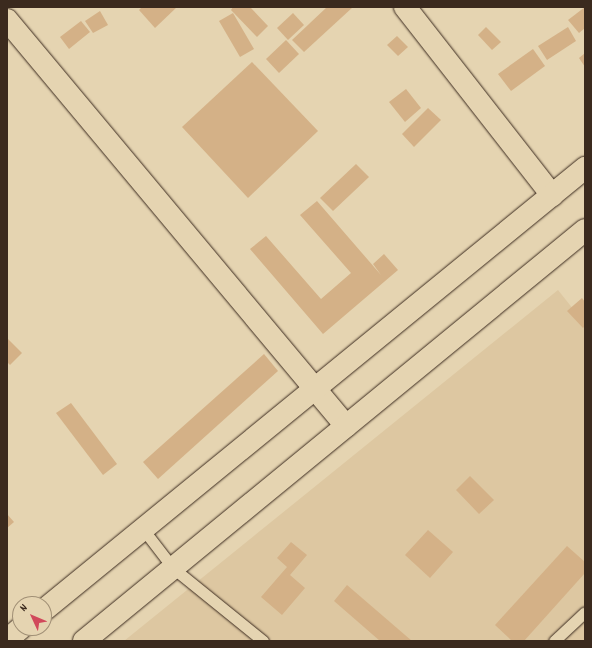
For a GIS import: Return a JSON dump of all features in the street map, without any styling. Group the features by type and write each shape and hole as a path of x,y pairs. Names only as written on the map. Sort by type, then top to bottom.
{"street":[{"path":"405,7 552,195"},
{"path":"7,20 346,426"},
{"path":"52,603 585,168"},
{"path":"84,641 585,230"}],"lane":[{"path":"143,529 173,568 263,641"},
{"path":"554,641 585,612"}],"shaded area":[{"path":"558,290 585,324 585,641 124,641"}],"building":[{"path":"142,7 177,7 155,28 139,10"},
{"path":"233,7 250,7 268,26 257,37 231,10"},
{"path":"327,7 353,7 304,52 292,40"},
{"path":"585,7 585,28 579,33 568,20"},
{"path":"100,11 108,25 93,33 85,21"},
{"path":"233,13 254,49 240,57 219,21"},
{"path":"293,13 304,25 288,40 277,28"},
{"path":"81,21 90,32 69,49 60,37"},
{"path":"486,27 501,42 492,50 478,35"},
{"path":"568,27 576,41 547,60 538,46"},
{"path":"397,36 408,47 398,56 387,45"},
{"path":"286,40 299,54 279,73 266,59"},
{"path":"533,49 545,66 511,91 498,74"},
{"path":"585,53 585,67 579,58"},
{"path":"252,62 318,131 248,198 182,127"},
{"path":"406,89 421,108 405,122 389,102"},
{"path":"428,108 441,120 414,147 402,134"},
{"path":"356,164 369,177 333,211 320,198"},
{"path":"317,201 381,275 373,264 384,254 398,270 323,334 250,249 266,236 321,299 351,273 300,215"},
{"path":"582,298 585,302 585,326 583,328 567,311"},
{"path":"7,338 22,353 10,365 7,362"},
{"path":"264,354 278,371 158,479 143,462"},
{"path":"71,403 117,464 103,475 56,413"},
{"path":"470,476 494,500 479,514 456,490"},
{"path":"7,514 14,522 7,528"},
{"path":"428,530 453,552 430,578 405,555"},
{"path":"291,542 307,555 290,575 305,588 282,615 261,597 287,567 277,558"},
{"path":"567,546 585,562 585,573 524,641 512,641 495,625"},
{"path":"347,585 412,641 380,641 334,601"}]}
